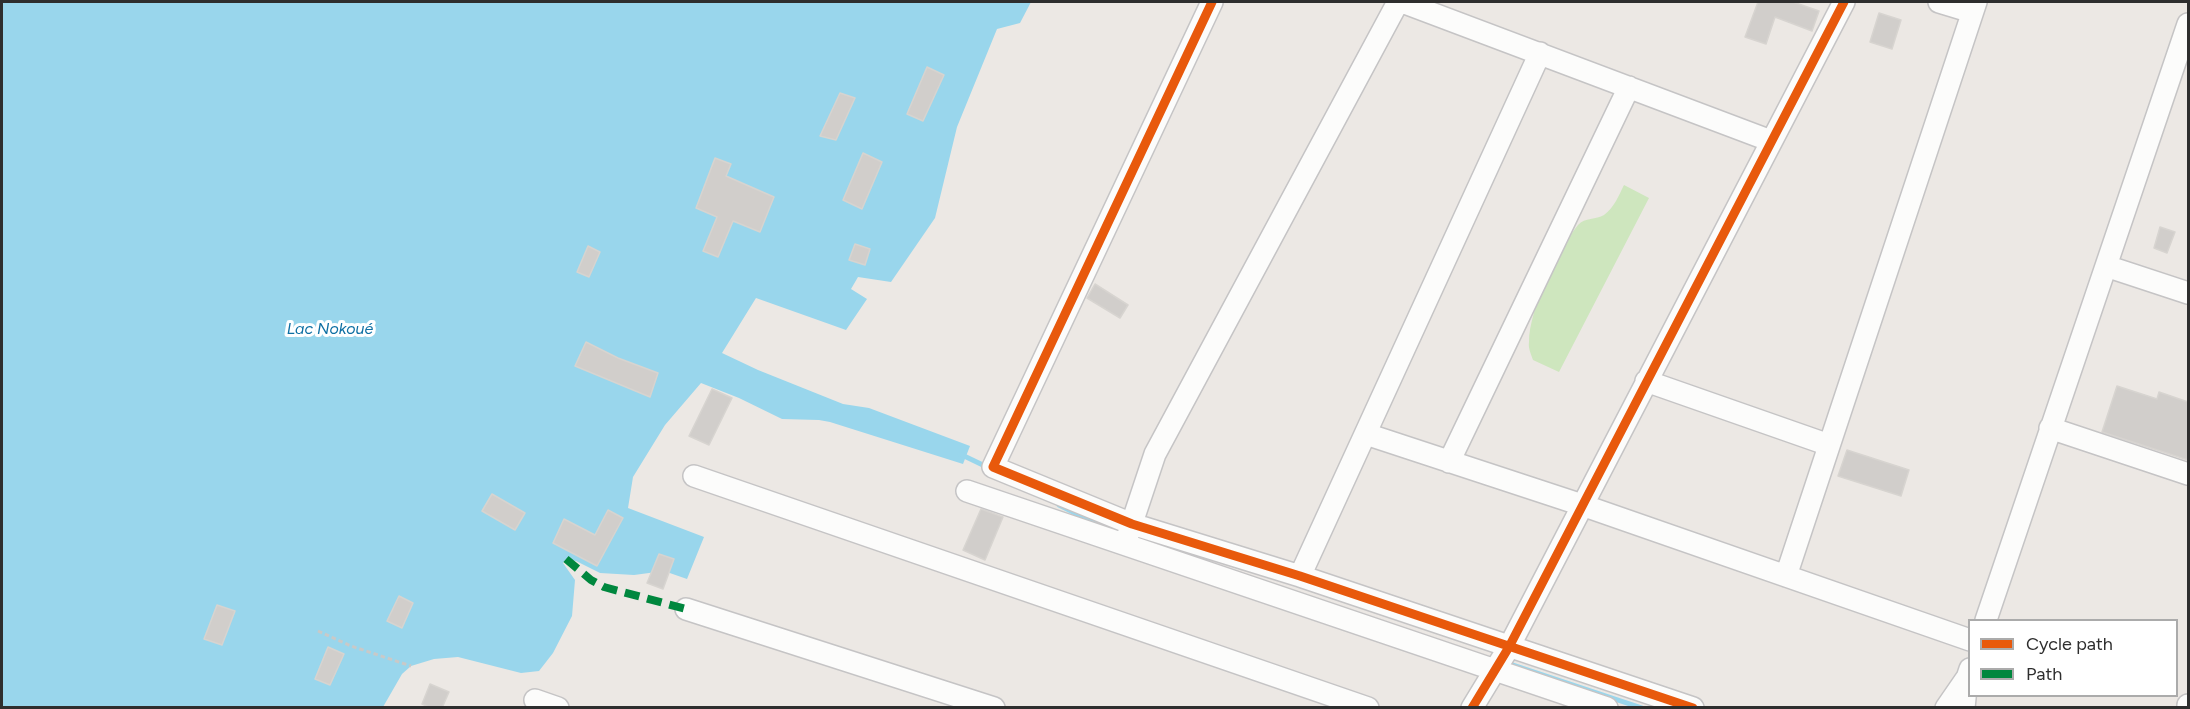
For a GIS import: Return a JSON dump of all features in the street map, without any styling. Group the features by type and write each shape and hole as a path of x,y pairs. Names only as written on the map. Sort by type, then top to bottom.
{"street":[{"path":"1212,2 993,467 1132,524 1300,576 1693,708"},
{"path":"1125,544 1155,454 1400,2 1540,52 1771,141"},
{"path":"1472,708 1497,670 1844,2"},
{"path":"1786,576 1974,7 1939,2"},
{"path":"1987,619 2188,24"},
{"path":"1300,576 1540,52"},
{"path":"1449,462 1629,87"},
{"path":"2106,266 2188,293"},
{"path":"1646,381 1829,445"},
{"path":"2050,428 2188,474"},
{"path":"1366,434 1582,505 1968,639"},
{"path":"694,476 1368,708"},
{"path":"967,491 1607,708"},
{"path":"686,609 994,708"},
{"path":"1946,708 1968,674"},
{"path":"1964,708 1968,674"},
{"path":"535,700 558,708"}],"path":[{"path":"318,631 351,646 411,666"}],"green space":[{"path":"1624,185 1649,198 1559,372 1533,360 1530,351 1530,329 1539,297 1562,249 1578,225 1584,221 1601,217 1608,212"}],"water":[{"name":"Lac Nokoué","path":"2,2 1031,2 1020,23 997,29 957,127 935,218 891,282 858,277 851,289 867,299 846,330 756,298 722,353 843,404 869,408 970,446 963,464 830,422 782,419 701,383 665,425 633,477 628,508 704,537 687,579 664,571 634,575 600,573 576,561 566,559 563,563 575,580 572,616 553,653 539,671 521,673 458,657 434,659 411,666 402,674 383,707 2,707"}],"building":[{"path":"1758,2 1793,2 1819,11 1812,31 1775,17 1766,44 1745,37"},
{"path":"1879,13 1901,20 1892,49 1870,42"},
{"path":"927,67 944,75 923,121 907,114"},
{"path":"840,93 855,98 836,140 820,136"},
{"path":"863,153 882,162 862,209 843,200"},
{"path":"715,158 731,164 726,176 774,197 760,232 733,221 718,257 703,251 717,217 696,208"},
{"path":"2160,227 2175,232 2167,253 2154,248"},
{"path":"855,244 870,249 865,265 849,260"},
{"path":"588,246 600,252 589,277 577,272"},
{"path":"1095,284 1128,305 1120,318 1087,298"},
{"path":"586,342 618,358 658,373 650,397 575,366"},
{"path":"2117,386 2157,399 2159,392 2188,402 2188,460 2102,432"},
{"path":"712,389 732,398 709,445 689,436"},
{"path":"1847,450 1909,470 1901,496 1838,476"},
{"path":"492,494 525,513 515,530 482,511"},
{"path":"981,509 1003,517 985,560 963,550"},
{"path":"608,510 623,518 597,566 553,543 564,519 595,535"},
{"path":"659,554 674,559 663,589 647,583"},
{"path":"399,596 413,603 402,628 387,621"},
{"path":"217,605 235,611 222,645 204,639"},
{"path":"328,647 344,654 330,685 315,679"},
{"path":"430,684 449,692 442,708 431,708 422,704"}],"waterway":[{"path":"960,454 987,467"},
{"path":"1059,505 1099,525"},
{"path":"1507,663 1642,708"}],"marked path":[{"path":"566,559 591,580 604,587 686,609"}],"cycle path":[{"path":"1212,2 993,467 1132,524 1300,576 1693,708"},
{"path":"1472,708 1509,647 1844,2"}]}
